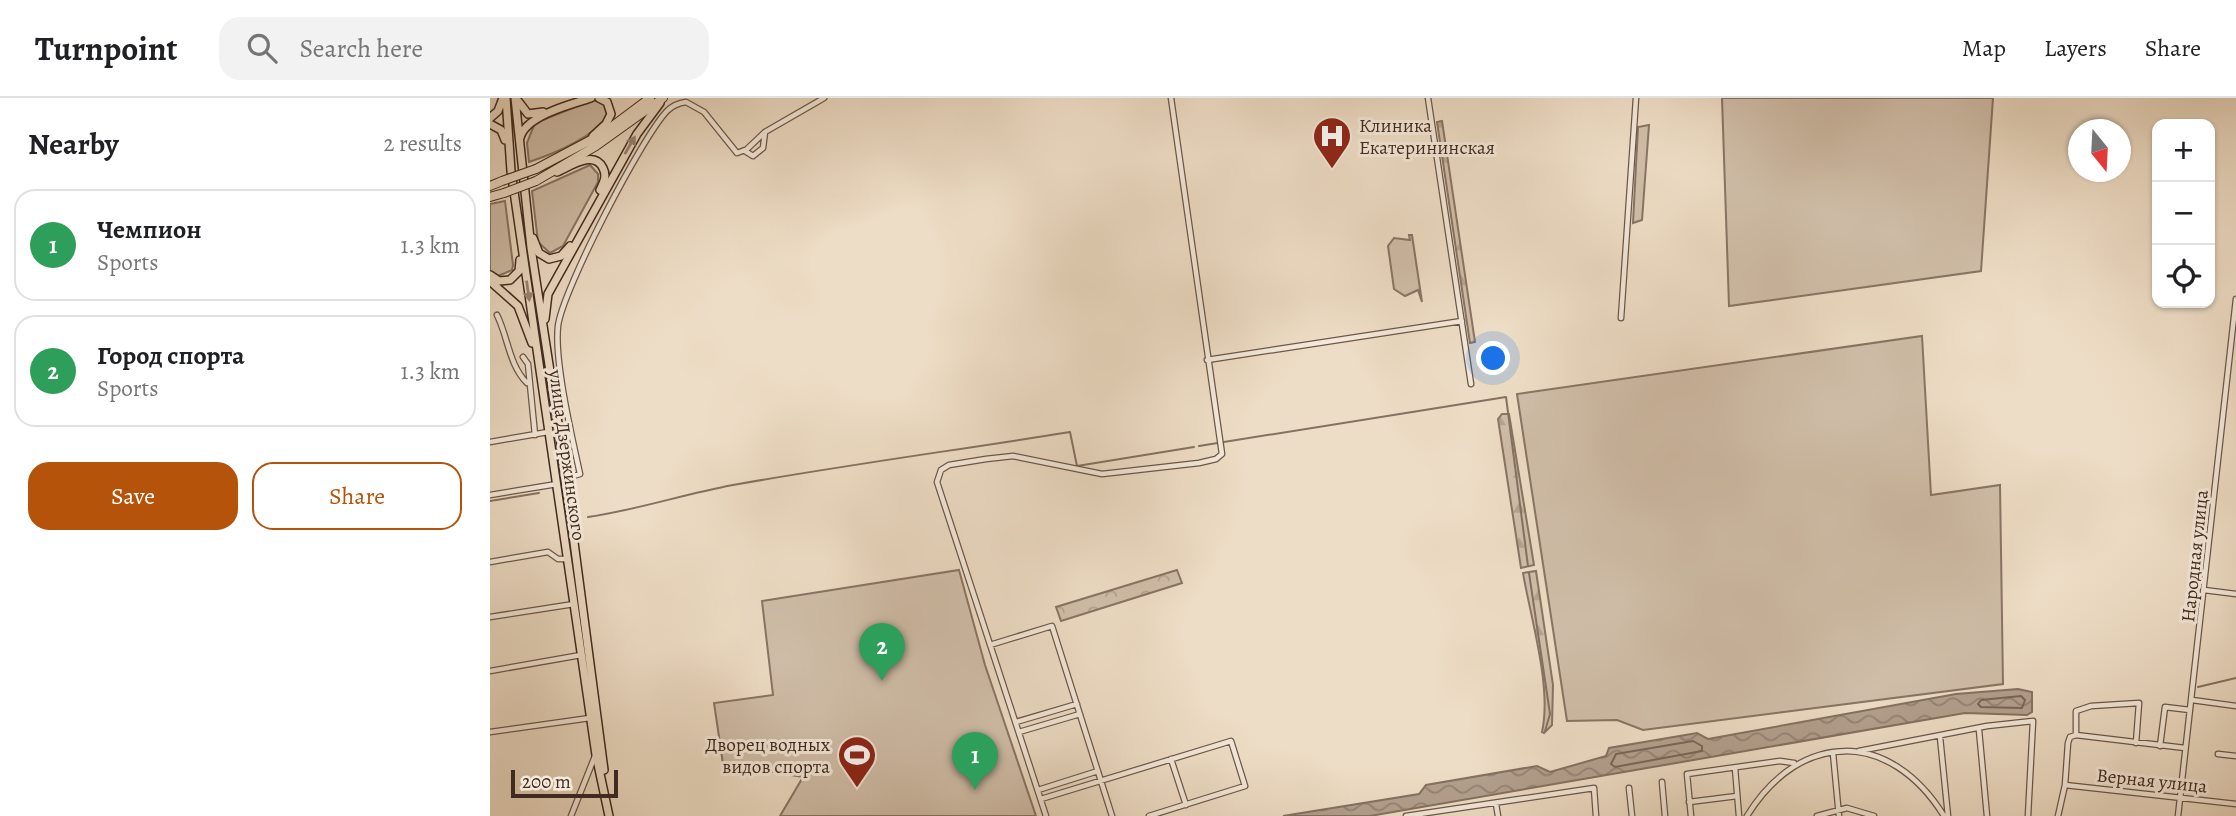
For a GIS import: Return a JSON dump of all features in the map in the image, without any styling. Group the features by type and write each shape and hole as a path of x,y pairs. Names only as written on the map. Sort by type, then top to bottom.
{"highway":[{"path":"495,184 536,169 578,149 650,98"},
{"path":"495,196 540,180 612,136 664,98"}],"main road":[{"path":"490,118 498,111 504,98"},
{"name":"улица Дзержинского","path":"504,98 514,200 590,719 611,816"},
{"path":"516,98 523,111 534,115 576,98"},
{"name":"улица Дзержинского","path":"516,98 519,146 547,358 611,816"},
{"path":"519,146 521,132 529,123 591,98"},
{"path":"578,149 609,120 609,104 598,98"},
{"path":"547,358 545,314 548,295 644,122 664,98"},
{"path":"490,124 498,127 504,135 511,171"},
{"path":"528,210 537,250 549,259 559,257 569,248 604,183 605,174 600,163 591,159 540,180"},
{"path":"490,275 507,282 519,271 514,200"},
{"path":"490,281 508,294 522,314 542,385"}],"street":[{"path":"565,478 580,474 559,349 559,317 570,288 646,140 670,108 686,102 704,112 737,153 745,150 765,132 824,98"},
{"path":"1046,816 937,482 942,470 949,466 1013,456 1102,474 1216,459 1222,454 1171,98"},
{"path":"1428,98 1471,384"},
{"path":"1620,318 1636,98"},
{"path":"745,150 753,156 764,148 765,132"},
{"name":"Народная улица","path":"2178,816 2233,362 2236,299"},
{"path":"497,314 505,330 517,373 527,384"},
{"path":"1208,360 1462,321"},
{"path":"523,357 528,364 527,384 535,435"},
{"path":"490,442 548,432"},
{"path":"490,495 556,484"},
{"path":"490,562 548,552 558,559 568,559"},
{"path":"2204,590 2236,594"},
{"path":"490,617 574,604"},
{"path":"990,645 1052,626 1112,816"},
{"path":"490,671 581,655"},
{"path":"2192,700 2236,706"},
{"path":"2076,735 2076,711 2091,706 2139,703 2136,743"},
{"path":"1016,722 1077,704"},
{"path":"2160,746 2164,708 2166,706 2190,710"},
{"path":"1019,733 1080,714"},
{"path":"490,732 590,719"},
{"path":"1691,816 1687,774 1780,761 1795,763 1833,753 1859,751 2033,721 2028,816"},
{"path":"1979,730 1987,816"},
{"path":"2057,816 2065,785 2070,737 2076,735 2185,748"},
{"path":"1940,737 1946,816"},
{"path":"1041,799 1231,741 1245,786 1149,816"},
{"path":"1859,751 1875,755 1920,782 1946,816"},
{"path":"1833,753 1839,816"},
{"path":"2218,754 2236,756"},
{"path":"571,816 596,755"},
{"path":"1171,759 1186,805"},
{"path":"1747,816 1762,793 1795,763"},
{"path":"1735,768 1739,816"},
{"path":"1038,790 1098,771"},
{"path":"1662,782 1665,816"},
{"name":"Верная улица","path":"2065,785 2236,804"},
{"path":"1406,816 1464,813 1496,804 1594,788 1597,816"},
{"path":"1629,788 1632,816"},
{"path":"1689,802 1737,796"},
{"path":"1496,804 1498,816"},
{"path":"1817,816 1838,808 1855,809 1874,816"}],"green space":[{"path":"1722,98 1993,98 1981,271 1729,306"},
{"path":"593,100 606,104 607,119 599,127 571,145 529,162 527,143 535,123"},
{"path":"1442,121 1475,342 1470,343 1437,122"},
{"path":"1649,125 1642,220 1633,223 1638,127"},
{"path":"590,165 598,174 598,182 563,246 550,253 538,242 532,191"},
{"path":"505,201 513,265 512,270 498,276 490,271 490,204"},
{"path":"1409,235 1412,235 1422,302 1418,290 1405,296 1394,289 1388,246 1394,238 1410,240"},
{"path":"1922,336 1931,495 2000,485 2003,684 1643,730 1617,720 1567,721 1517,394"},
{"path":"1502,414 1509,414 1534,565 1521,568 1498,419"},
{"path":"959,570 985,665 1036,816 780,816 803,777 723,764 714,703 773,695 762,601"},
{"path":"1177,570 1182,583 1061,621 1056,607"},
{"path":"1536,571 1553,685 1552,725 1544,733 1542,674 1523,573"}],"water":[{"path":"2018,689 2032,692 2032,712 2027,715 1965,713 1370,816 1283,816 1419,794 1426,785 1537,766 1550,772 1606,756 1609,748 1697,733 1708,739 1956,694"}],"waterway":[{"path":"1199,446 1506,397 1528,566"},
{"path":"588,517 733,485 1070,432 1077,466 1194,447"},
{"path":"490,501 539,493"},
{"path":"1529,573 1550,714 1545,731"},
{"path":"2198,687 2236,678"}],"place":[{"name":"Клиника Екатерининская","path":"1332,170"},
{"name":"Город спорта","path":"882,681"},
{"name":"Дворец водных видов спорта","path":"857,789"},
{"name":"Чемпион","path":"975,790"}]}
